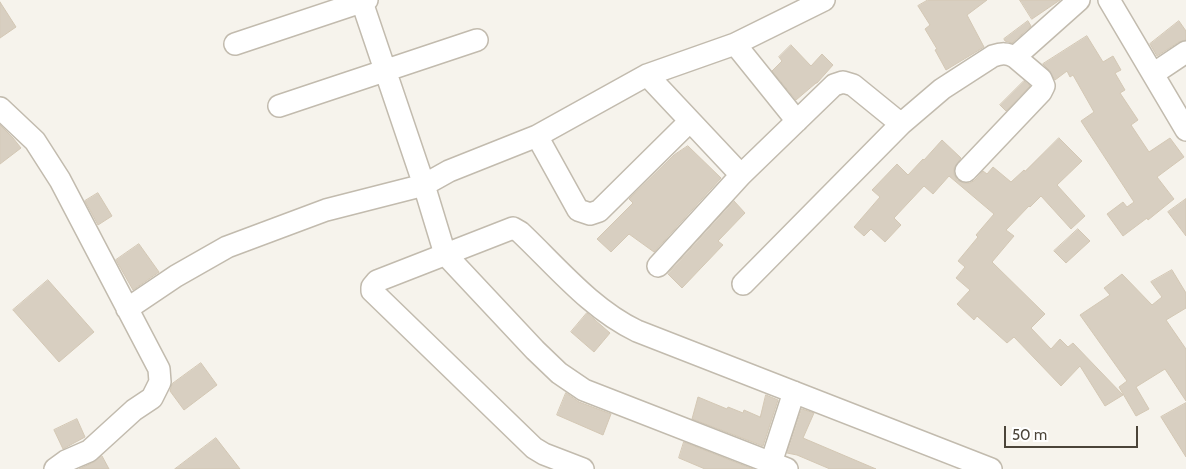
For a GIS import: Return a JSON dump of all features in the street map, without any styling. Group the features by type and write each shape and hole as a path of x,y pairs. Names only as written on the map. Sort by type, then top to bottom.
{"street":[{"path":"128,309 176,276 227,247 326,210 424,185 449,171 537,136 648,75 735,44 824,0"},
{"path":"1015,57 1079,0"},
{"path":"1109,0 1153,74 1179,106 1186,130"},
{"path":"235,44 365,1 444,254 535,350 572,383 584,390 776,467 794,392"},
{"path":"279,106 477,40"},
{"path":"735,44 796,121"},
{"path":"1153,74 1186,52"},
{"path":"743,284 901,124 942,89 993,56 1001,53 1008,54 1015,57 1041,78 1044,86 1041,92 966,171"},
{"path":"648,75 741,175"},
{"path":"658,266 741,175 834,85 843,82 853,85 901,124"},
{"path":"0,108 35,141 60,180 159,369 160,382 152,398 134,410 89,451 66,461 55,469"},
{"path":"537,136 578,210 590,214 598,211 690,121"},
{"path":"583,469 544,454 534,448 372,291 372,287 377,281 510,228 516,229 595,304 614,319 637,331 991,469"}],"building":[{"path":"928,0 987,0 967,15 984,47 946,70 935,50 937,49 925,29 930,25 918,6"},
{"path":"1020,0 1060,0 1032,19"},
{"path":"0,2 16,27 0,38"},
{"path":"1028,21 1031,26 1012,43 1005,41 1004,39"},
{"path":"1179,21 1186,31 1186,40 1179,42 1157,56 1150,44"},
{"path":"1087,36 1103,62 1113,56 1121,70 1115,73 1125,90 1120,93 1138,120 1131,125 1149,152 1170,138 1184,157 1157,177 1174,199 1148,220 1147,218 1123,236 1107,214 1123,202 1127,207 1134,202 1081,121 1094,112 1073,75 1070,77 1067,71 1055,80 1043,64"},
{"path":"791,45 811,66 822,54 833,65 817,83 796,100 772,71 782,61 779,57"},
{"path":"1024,81 1030,86 1006,111 1000,105"},
{"path":"0,125 21,148 0,164"},
{"path":"1059,138 1082,161 1057,185 1085,216 1071,229 1041,196 1006,230 1014,236 992,262 1045,314 1031,328 1051,349 1060,339 1068,347 1073,343 1123,395 1105,406 1080,366 1061,386 1014,337 1007,343 977,316 974,320 957,304 970,290 956,278 965,267 958,261 978,237 976,235 994,214 949,176 933,194 924,186 894,218 901,225 885,242 871,229 864,236 854,227 880,197 872,190 897,164 908,175 942,140 961,158 954,168 957,180 970,183 983,171 987,174 993,167 1011,182"},
{"path":"688,146 721,178 654,252 629,234 611,252 597,239 633,203 629,199 674,155"},
{"path":"98,193 112,216 98,225 85,201"},
{"path":"1186,199 1186,236 1168,212"},
{"path":"734,201 745,213 718,241 723,245 682,288 668,274"},
{"path":"1078,229 1090,241 1066,263 1054,251"},
{"path":"139,244 159,272 133,290 116,260"},
{"path":"1172,270 1186,293 1186,308 1166,320 1186,349 1186,401 1165,369 1136,387 1149,409 1136,416 1119,387 1127,381 1080,315 1110,295 1104,288 1122,274 1152,305 1162,297 1151,282"},
{"path":"48,280 94,332 59,362 13,310"},
{"path":"587,313 610,333 594,352 571,332"},
{"path":"201,363 217,385 184,410 170,391 172,384"},
{"path":"566,393 579,402 611,414 603,435 557,415"},
{"path":"766,395 778,400 763,446 692,419 698,397 727,409 728,407 743,413 744,410 760,417"},
{"path":"1186,403 1186,457 1161,417"},
{"path":"802,409 814,413 803,438 876,469 830,469 797,455 787,453"},
{"path":"77,419 85,437 63,449 54,430"},
{"path":"216,438 240,469 175,469"},
{"path":"684,442 753,469 705,469 679,458"},
{"path":"102,456 109,469 79,469 94,462"}]}
